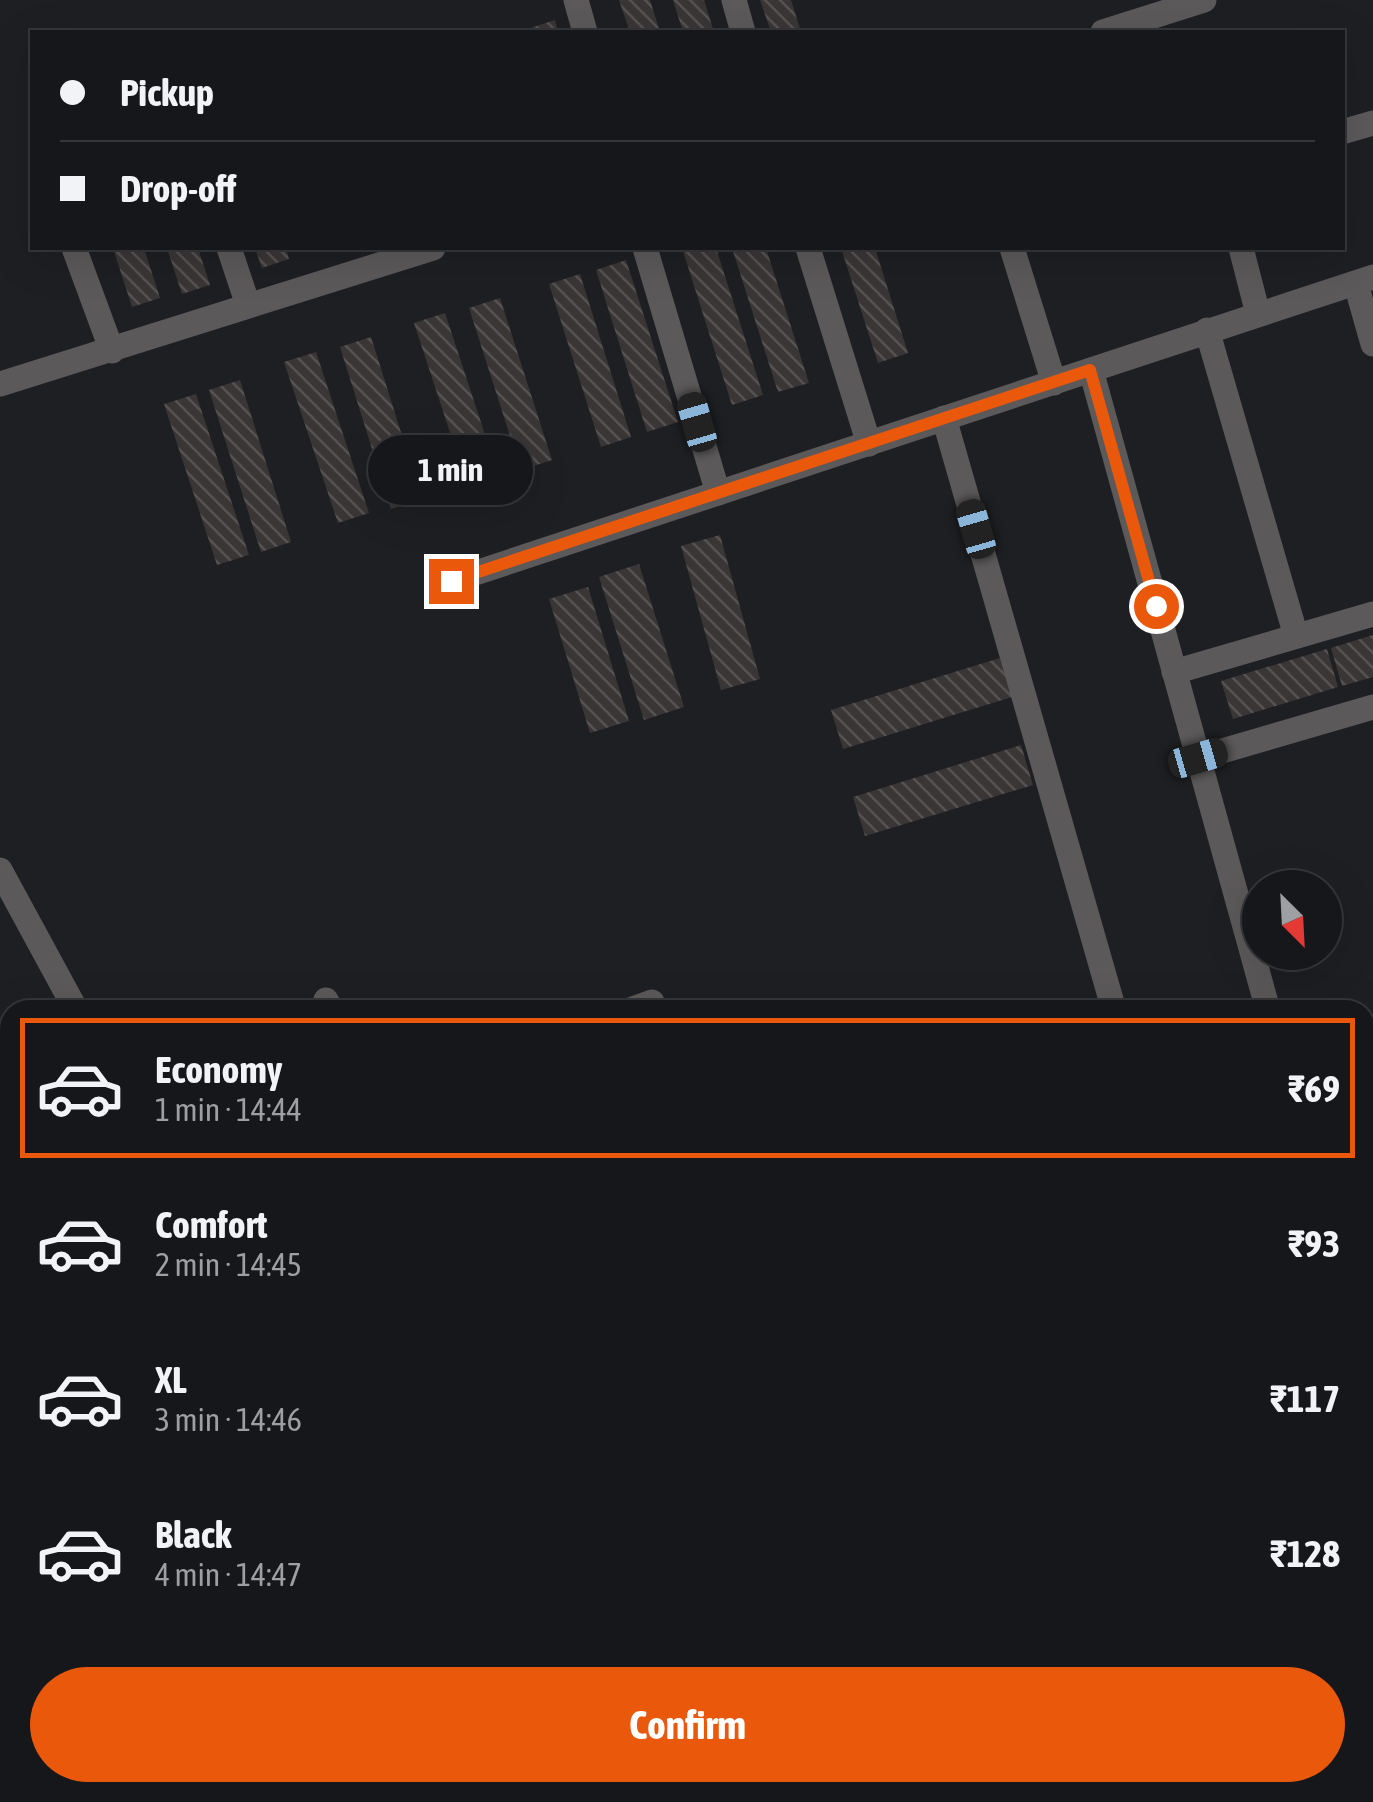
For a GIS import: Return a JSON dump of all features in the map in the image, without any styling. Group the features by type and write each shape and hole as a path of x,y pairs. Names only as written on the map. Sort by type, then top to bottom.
{"street":[{"path":"576,0 584,30"},
{"path":"734,0 742,30"},
{"path":"1117,30 1175,22 1204,0"},
{"path":"1345,131 1373,123"},
{"path":"75,250 112,351"},
{"path":"229,250 248,304"},
{"path":"0,384 112,351 376,256 419,250"},
{"path":"646,250 718,493"},
{"path":"809,250 869,444"},
{"path":"1013,250 1054,383"},
{"path":"1242,250 1258,314"},
{"path":"451,581 1364,280 1373,344"},
{"path":"1208,330 1296,636"},
{"path":"1090,370 1265,1000"},
{"path":"944,418 1111,1000"},
{"path":"1174,672 1373,614"},
{"path":"1198,758 1373,707"},
{"path":"0,870 71,1000"}],"building":[{"path":"619,0 650,0 659,30 629,30"},
{"path":"673,0 704,0 713,30 682,30"},
{"path":"760,0 791,0 800,30 770,30"},
{"path":"555,20 558,30 527,30"},
{"path":"114,250 145,250 160,298 132,307"},
{"path":"168,250 199,250 210,285 182,294"},
{"path":"256,250 287,250 289,259 262,268"},
{"path":"683,250 717,250 763,395 732,405"},
{"path":"733,250 767,250 809,383 778,392"},
{"path":"842,250 876,250 908,353 878,363"},
{"path":"626,260 678,422 647,432 596,270"},
{"path":"580,274 631,437 601,447 549,284"},
{"path":"500,298 552,460 521,470 469,308"},
{"path":"445,313 498,474 467,484 414,323"},
{"path":"371,337 422,499 391,509 340,347"},
{"path":"316,352 369,513 338,523 284,362"},
{"path":"240,380 291,542 261,552 209,390"},
{"path":"196,394 249,555 217,565 164,404"},
{"path":"720,535 760,679 721,690 681,546"},
{"path":"639,564 684,707 644,720 599,577"},
{"path":"588,587 629,721 590,733 549,599"},
{"path":"1373,635 1373,677 1342,686 1331,648"},
{"path":"1327,649 1338,687 1233,719 1221,681"},
{"path":"1000,658 1012,697 843,749 831,710"},
{"path":"1021,745 1033,785 865,836 853,797"}],"route":[{"path":"451,581 1090,370 1156,606"}]}
